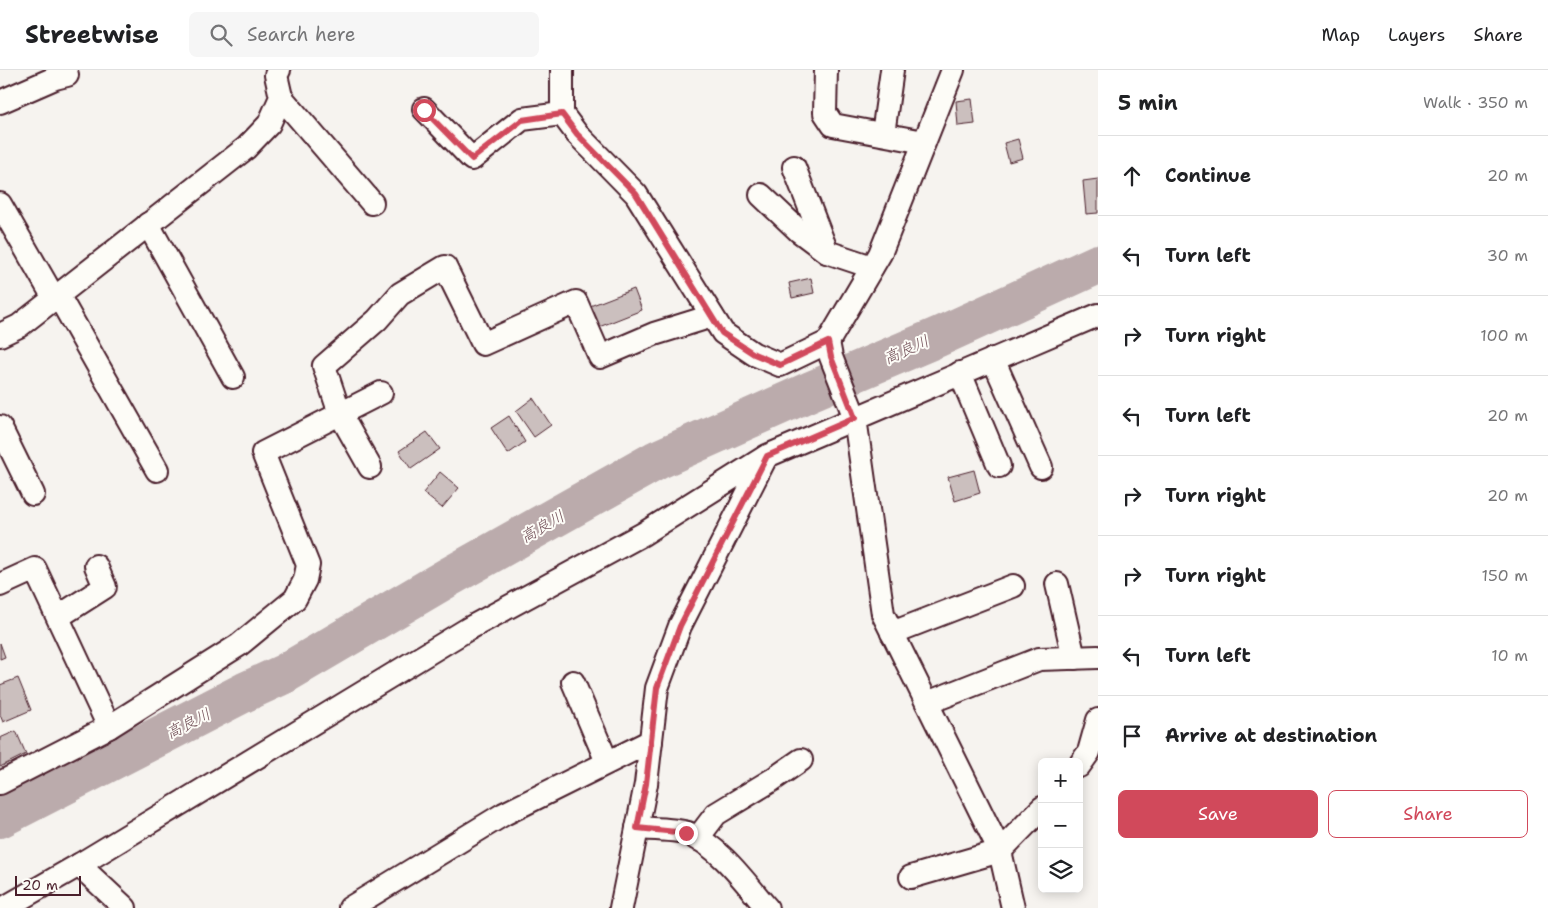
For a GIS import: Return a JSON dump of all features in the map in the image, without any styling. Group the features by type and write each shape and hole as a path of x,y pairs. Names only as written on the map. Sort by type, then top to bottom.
{"street":[{"path":"279,70 276,75 281,98 372,204"},
{"path":"562,70 562,114 577,134 636,194 722,333 754,354 780,365 830,350 880,254 952,70"},
{"path":"826,70 825,113 833,125 924,142"},
{"path":"883,134 892,70"},
{"path":"0,102 55,78 67,75"},
{"path":"0,335 19,326 246,148 269,124 281,98"},
{"path":"424,110 472,159 522,120 562,114"},
{"path":"794,166 827,252"},
{"path":"761,195 799,231 827,252 872,267"},
{"path":"0,204 157,470"},
{"path":"148,224 233,377"},
{"path":"370,467 340,414 324,366 377,320 400,294 445,267 482,344 576,302 600,356 654,334 712,316"},
{"path":"8,907 468,629 643,534 767,456 853,412 960,373 1098,315"},
{"path":"830,350 853,412 882,614 1000,851 1013,908"},
{"path":"992,359 1041,467"},
{"path":"960,373 999,466"},
{"path":"0,784 109,727 239,645 295,599 305,580 308,565 263,453 381,393"},
{"path":"0,427 33,494"},
{"path":"621,908 646,784 657,688 680,626 767,456"},
{"path":"58,617 105,587 96,566"},
{"path":"0,584 34,569 109,727"},
{"path":"1057,584 1074,658"},
{"path":"892,633 1013,586"},
{"path":"927,703 1039,659 1098,657"},
{"path":"574,682 608,762"},
{"path":"1083,760 1089,752 1098,720"},
{"path":"350,908 504,814 651,741"},
{"path":"697,839 716,814 801,760"},
{"path":"911,876 1000,851 1038,812"},
{"path":"637,828 686,833 697,839 732,866 767,908"},
{"path":"79,865 125,908"}],"building":[{"path":"972,99 975,124 958,126 956,101"},
{"path":"1018,139 1023,158 1009,162 1004,143"},
{"path":"1098,179 1098,213 1086,214 1083,181"},
{"path":"811,278 814,293 792,298 789,283"},
{"path":"634,289 642,310 599,327 590,306"},
{"path":"533,398 551,425 534,437 516,411"},
{"path":"509,416 525,442 508,454 491,428"},
{"path":"427,432 440,449 411,469 399,451"},
{"path":"974,470 980,493 955,501 948,477"},
{"path":"440,472 459,488 442,508 423,493"},
{"path":"0,643 5,657 0,659"},
{"path":"18,678 31,710 3,722 0,715 0,685"},
{"path":"16,731 26,754 0,767 0,738"}],"waterway":[{"name":"高良川","path":"0,818 245,692 284,674 447,578 657,460 938,337 1098,264"}],"route":[{"path":"424,110 472,159 522,120 562,114 577,134 636,194 722,333 754,354 780,365 828,342 831,357 855,418 767,456 680,626 657,688 646,784 637,828 686,833"}]}
